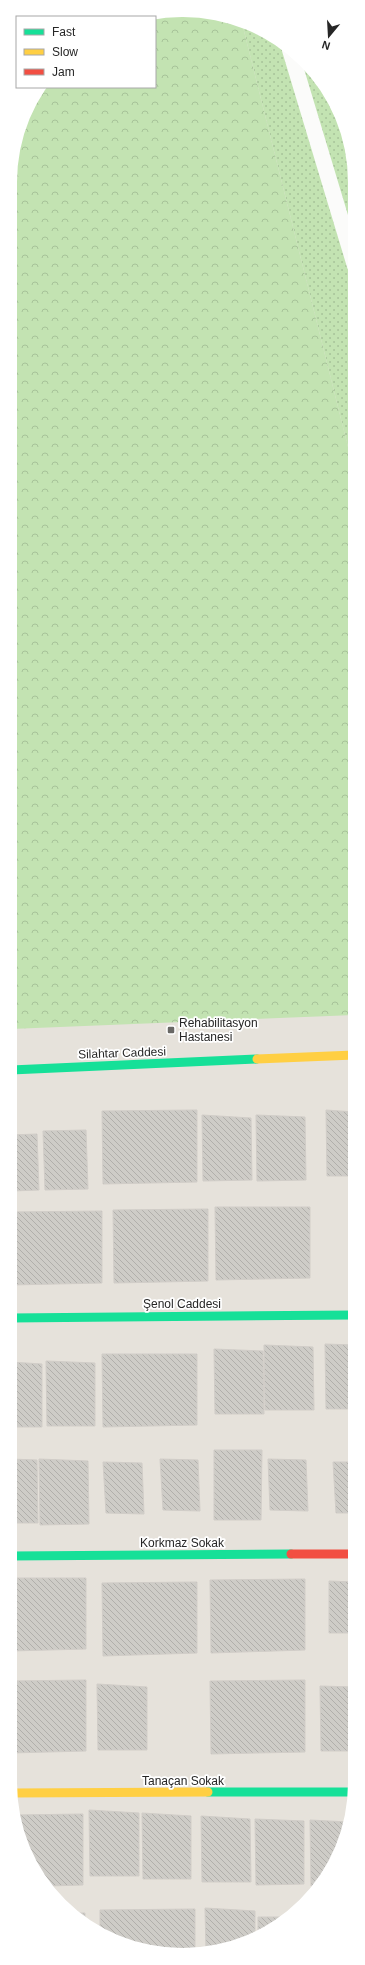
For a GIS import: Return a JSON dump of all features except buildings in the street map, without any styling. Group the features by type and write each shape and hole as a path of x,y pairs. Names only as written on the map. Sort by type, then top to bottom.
{"street":[{"name":"Silahtar Caddesi","path":"17,1070 348,1055"},
{"name":"Şenol Caddesi","path":"17,1318 348,1315"},
{"name":"Korkmaz Sokak","path":"17,1556 348,1554"},
{"name":"Tanaçan Sokak","path":"17,1793 348,1792"}],"lane":[{"path":"292,58 348,246"}],"green space":[{"path":"172,17 204,18 244,29 348,447 348,1015 17,1029 18,161 26,129 34,109 47,88 156,88 156,19"},
{"path":"244,29 265,39 283,51 307,73 331,109 345,150 348,172 348,447"}],"traffic: fast":[{"path":"17,1070 257,1059"},
{"path":"17,1318 348,1315"},
{"path":"17,1556 291,1554"},
{"path":"208,1792 348,1792"}],"traffic: slow":[{"path":"257,1059 348,1055"},
{"path":"17,1793 208,1792"}],"traffic: jam":[{"path":"291,1554 348,1554"}],"place":[{"name":"Rehabilitasyon Hastanesi","path":"171,1030"}]}
